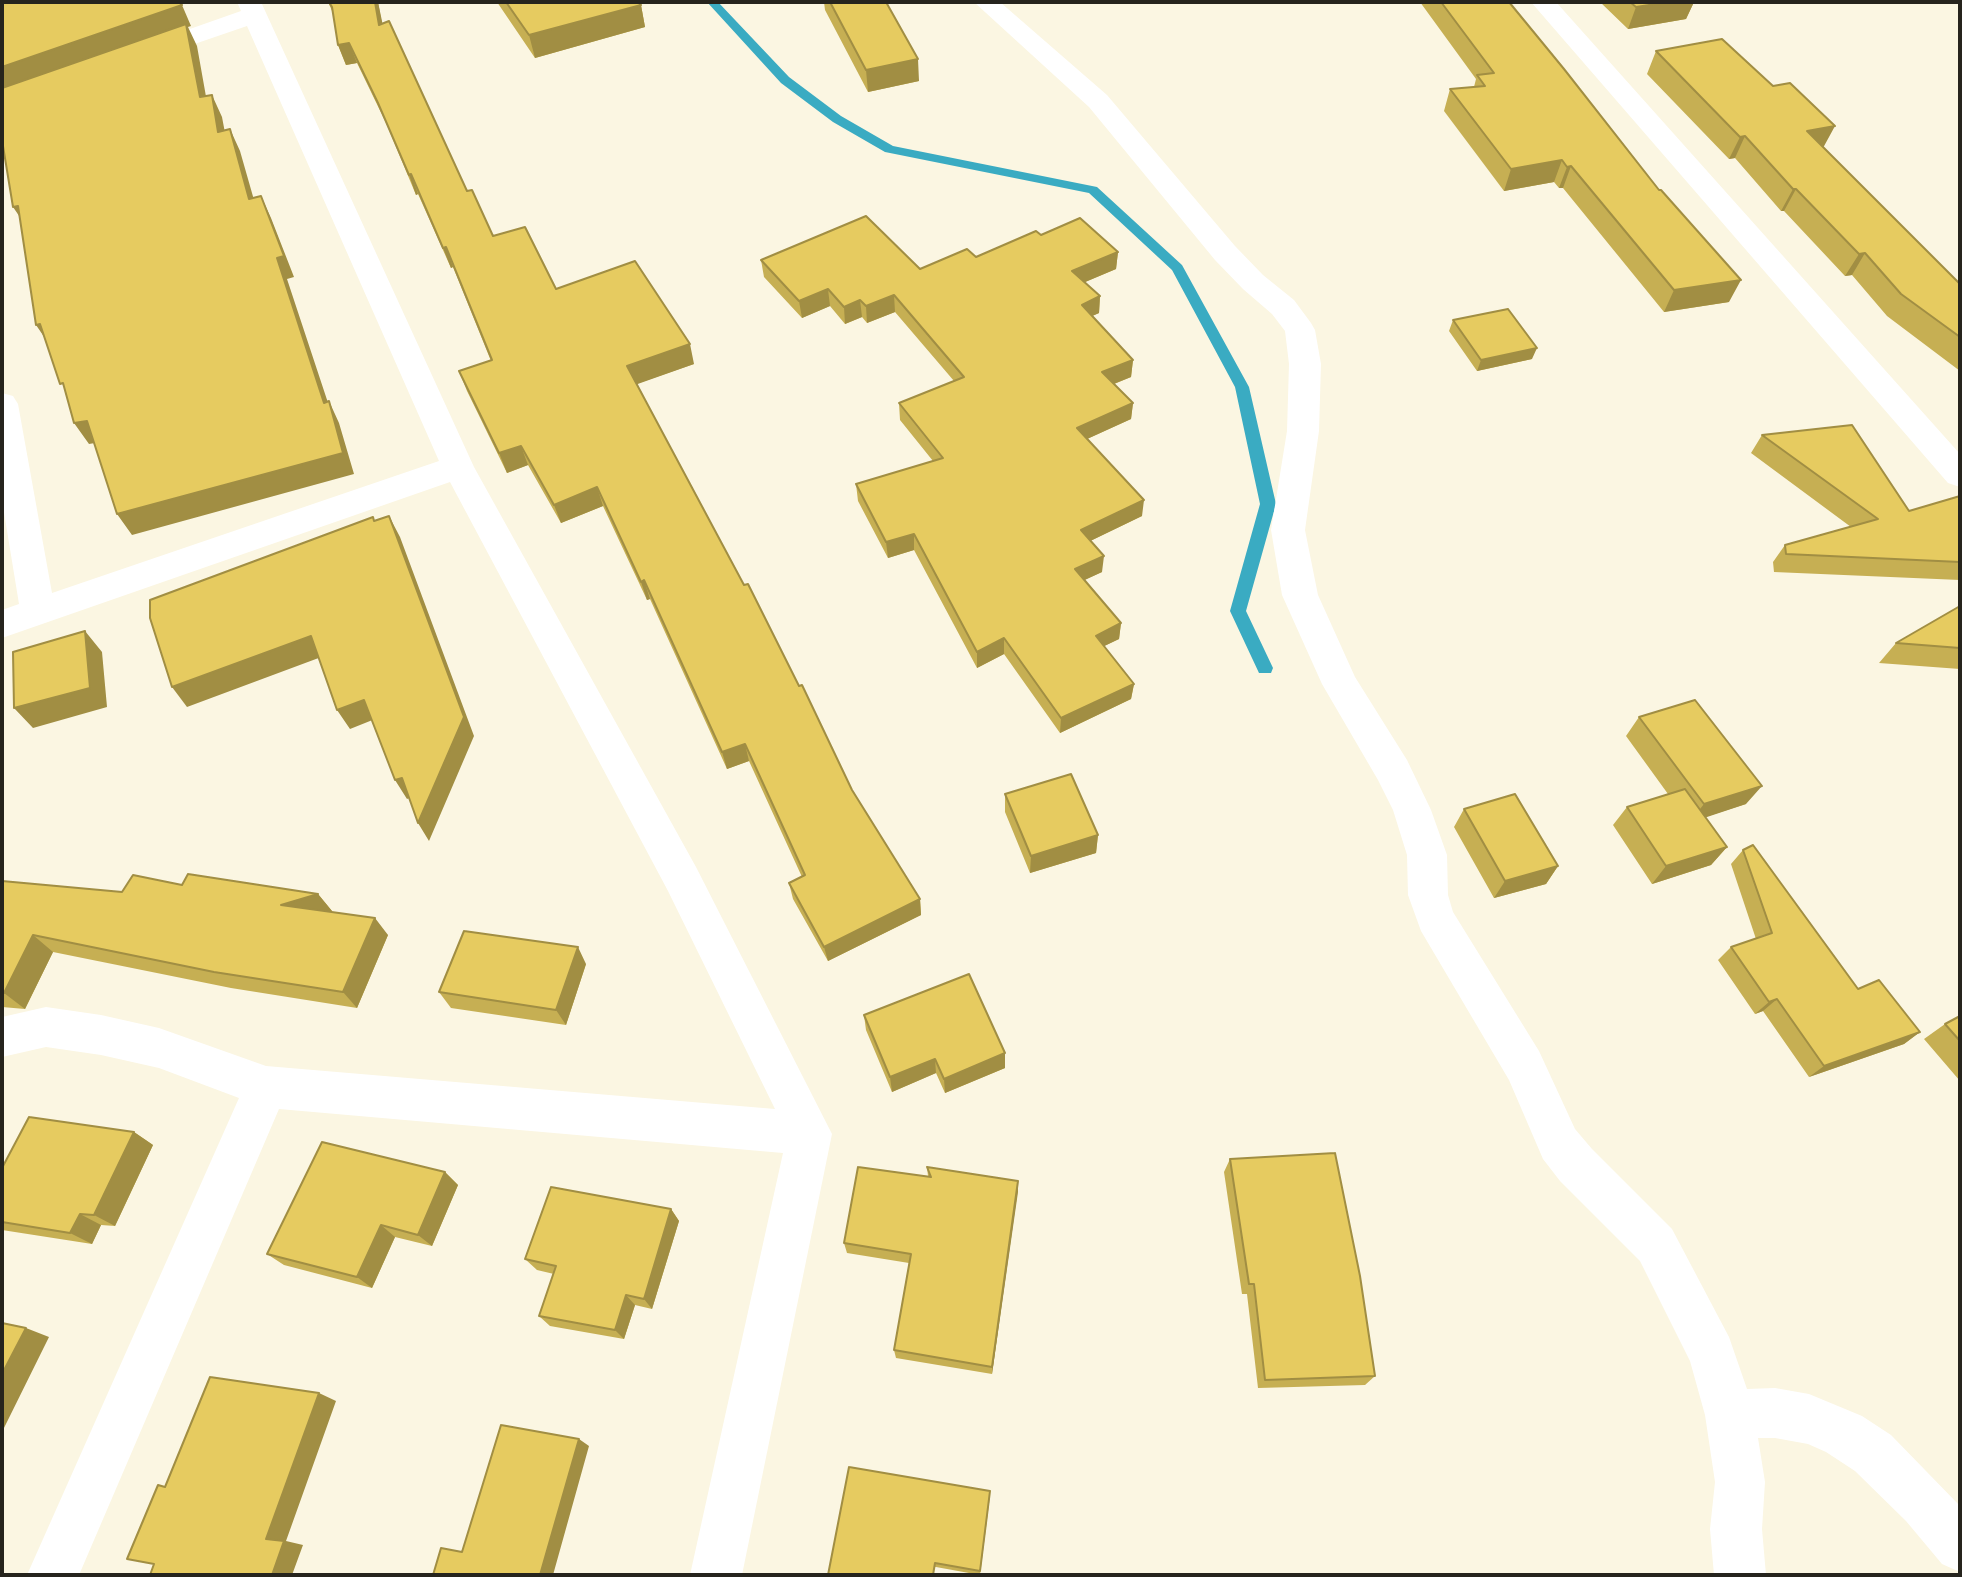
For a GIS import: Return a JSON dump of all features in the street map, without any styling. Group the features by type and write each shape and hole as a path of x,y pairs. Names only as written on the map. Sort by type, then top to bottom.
{"street":[{"path":"986,2 1098,101 1226,253 1252,282 1283,307 1300,330 1305,364 1303,431 1289,530 1300,595 1340,684 1393,771 1412,810 1427,855 1428,895 1435,918 1524,1066 1559,1144 1576,1165 1656,1245 1712,1354 1730,1415 1740,1482 1735,1529 1740,1575"},
{"path":"1543,2 1960,475"},
{"path":"115,64 252,8 458,467 682,879 810,1134 716,1575"},
{"path":"2,404 38,613"},
{"path":"2,624 458,467"},
{"path":"2,1037 46,1027 101,1035 159,1048 266,1087 810,1134"},
{"path":"53,1575 266,1087"},
{"path":"1730,1415 1775,1413 1809,1419 1844,1434 1873,1453 1924,1503 1960,1546"}],"building":[{"path":"2,2 179,2 182,5 2,67"},
{"path":"329,2 375,2 379,25 389,21 467,191 472,190 493,236 525,227 556,289 635,261 690,344 627,366 744,585 748,584 799,686 802,685 852,790 920,899 824,947 789,883 805,875 745,744 722,752 644,580 641,582 597,487 554,505 521,446 499,453 459,371 492,360 446,247 443,248 349,43 338,45"},
{"path":"506,2 638,2 641,5 529,35"},
{"path":"830,2 886,2 918,59 866,70"},
{"path":"1441,2 1509,2 1659,190 1741,280 1674,290 1571,166 1567,167 1562,160 1511,169 1450,89 1485,86 1477,75 1494,73"},
{"path":"1630,2 1669,2 1636,7"},
{"path":"186,24 200,97 212,95 218,132 230,129 249,199 261,196 284,256 277,258 324,403 329,401 343,453 117,514 87,421 74,423 63,383 60,384 40,324 36,325 18,206 13,207 2,140 2,88"},
{"path":"1722,39 1773,86 1790,83 1835,126 1807,131 1960,284 1960,337 1901,294 1865,253 1859,254 1796,189 1793,189 1745,136 1740,137 1656,51"},
{"path":"866,216 920,269 967,249 976,257 1036,231 1041,235 1080,218 1118,252 1072,271 1100,296 1082,305 1133,360 1102,372 1133,403 1077,428 1144,500 1081,530 1104,556 1075,569 1121,623 1096,636 1134,684 1061,718 1004,638 977,652 914,534 886,542 856,484 943,458 899,403 964,377 894,295 866,306 860,300 844,307 828,289 799,301 761,260"},
{"path":"1508,309 1537,348 1481,360 1453,320"},
{"path":"1852,425 1909,511 1960,496 1960,562 1786,554 1785,545 1878,519 1762,435"},
{"path":"389,516 464,717 418,823 402,778 395,780 364,700 337,710 311,636 172,687 150,618 150,600 373,517 374,521"},
{"path":"1960,606 1960,648 1896,643"},
{"path":"85,631 90,688 14,708 13,652"},
{"path":"1695,700 1762,786 1704,804 1639,717"},
{"path":"1071,774 1098,835 1031,856 1005,794"},
{"path":"1685,789 1727,847 1666,866 1627,807"},
{"path":"1515,794 1558,866 1505,881 1464,809"},
{"path":"1753,845 1858,989 1879,980 1920,1032 1824,1066 1777,999 1769,1002 1731,947 1772,933 1743,850"},
{"path":"188,874 318,894 281,905 375,918 343,992 214,972 33,935 2,993 2,881 122,892 133,875 182,885"},
{"path":"464,931 578,947 556,1010 439,992"},
{"path":"969,974 1005,1053 944,1079 935,1059 890,1077 864,1015"},
{"path":"1960,1016 1960,1041 1945,1024"},
{"path":"29,1117 134,1132 94,1215 80,1214 70,1233 2,1222 2,1168"},
{"path":"322,1142 445,1172 418,1235 381,1225 357,1277 267,1254"},
{"path":"1335,1153 1360,1276 1375,1376 1265,1380 1254,1284 1249,1284 1230,1159"},
{"path":"858,1167 931,1177 927,1167 1018,1181 992,1367 894,1350 911,1254 844,1243"},
{"path":"551,1187 671,1209 644,1299 626,1295 615,1330 539,1316 556,1266 525,1259"},
{"path":"2,1323 26,1328 2,1374"},
{"path":"210,1377 319,1393 266,1539 284,1541 272,1575 150,1575 154,1564 127,1559 158,1485 165,1487"},
{"path":"501,1425 579,1439 540,1575 433,1575 441,1548 462,1552"},
{"path":"849,1467 990,1491 980,1571 935,1563 933,1575 828,1575"}],"waterway":[{"path":"712,2 785,80 837,119 889,149 1093,190 1177,268 1242,387 1268,504 1238,611 1265,668"}]}
